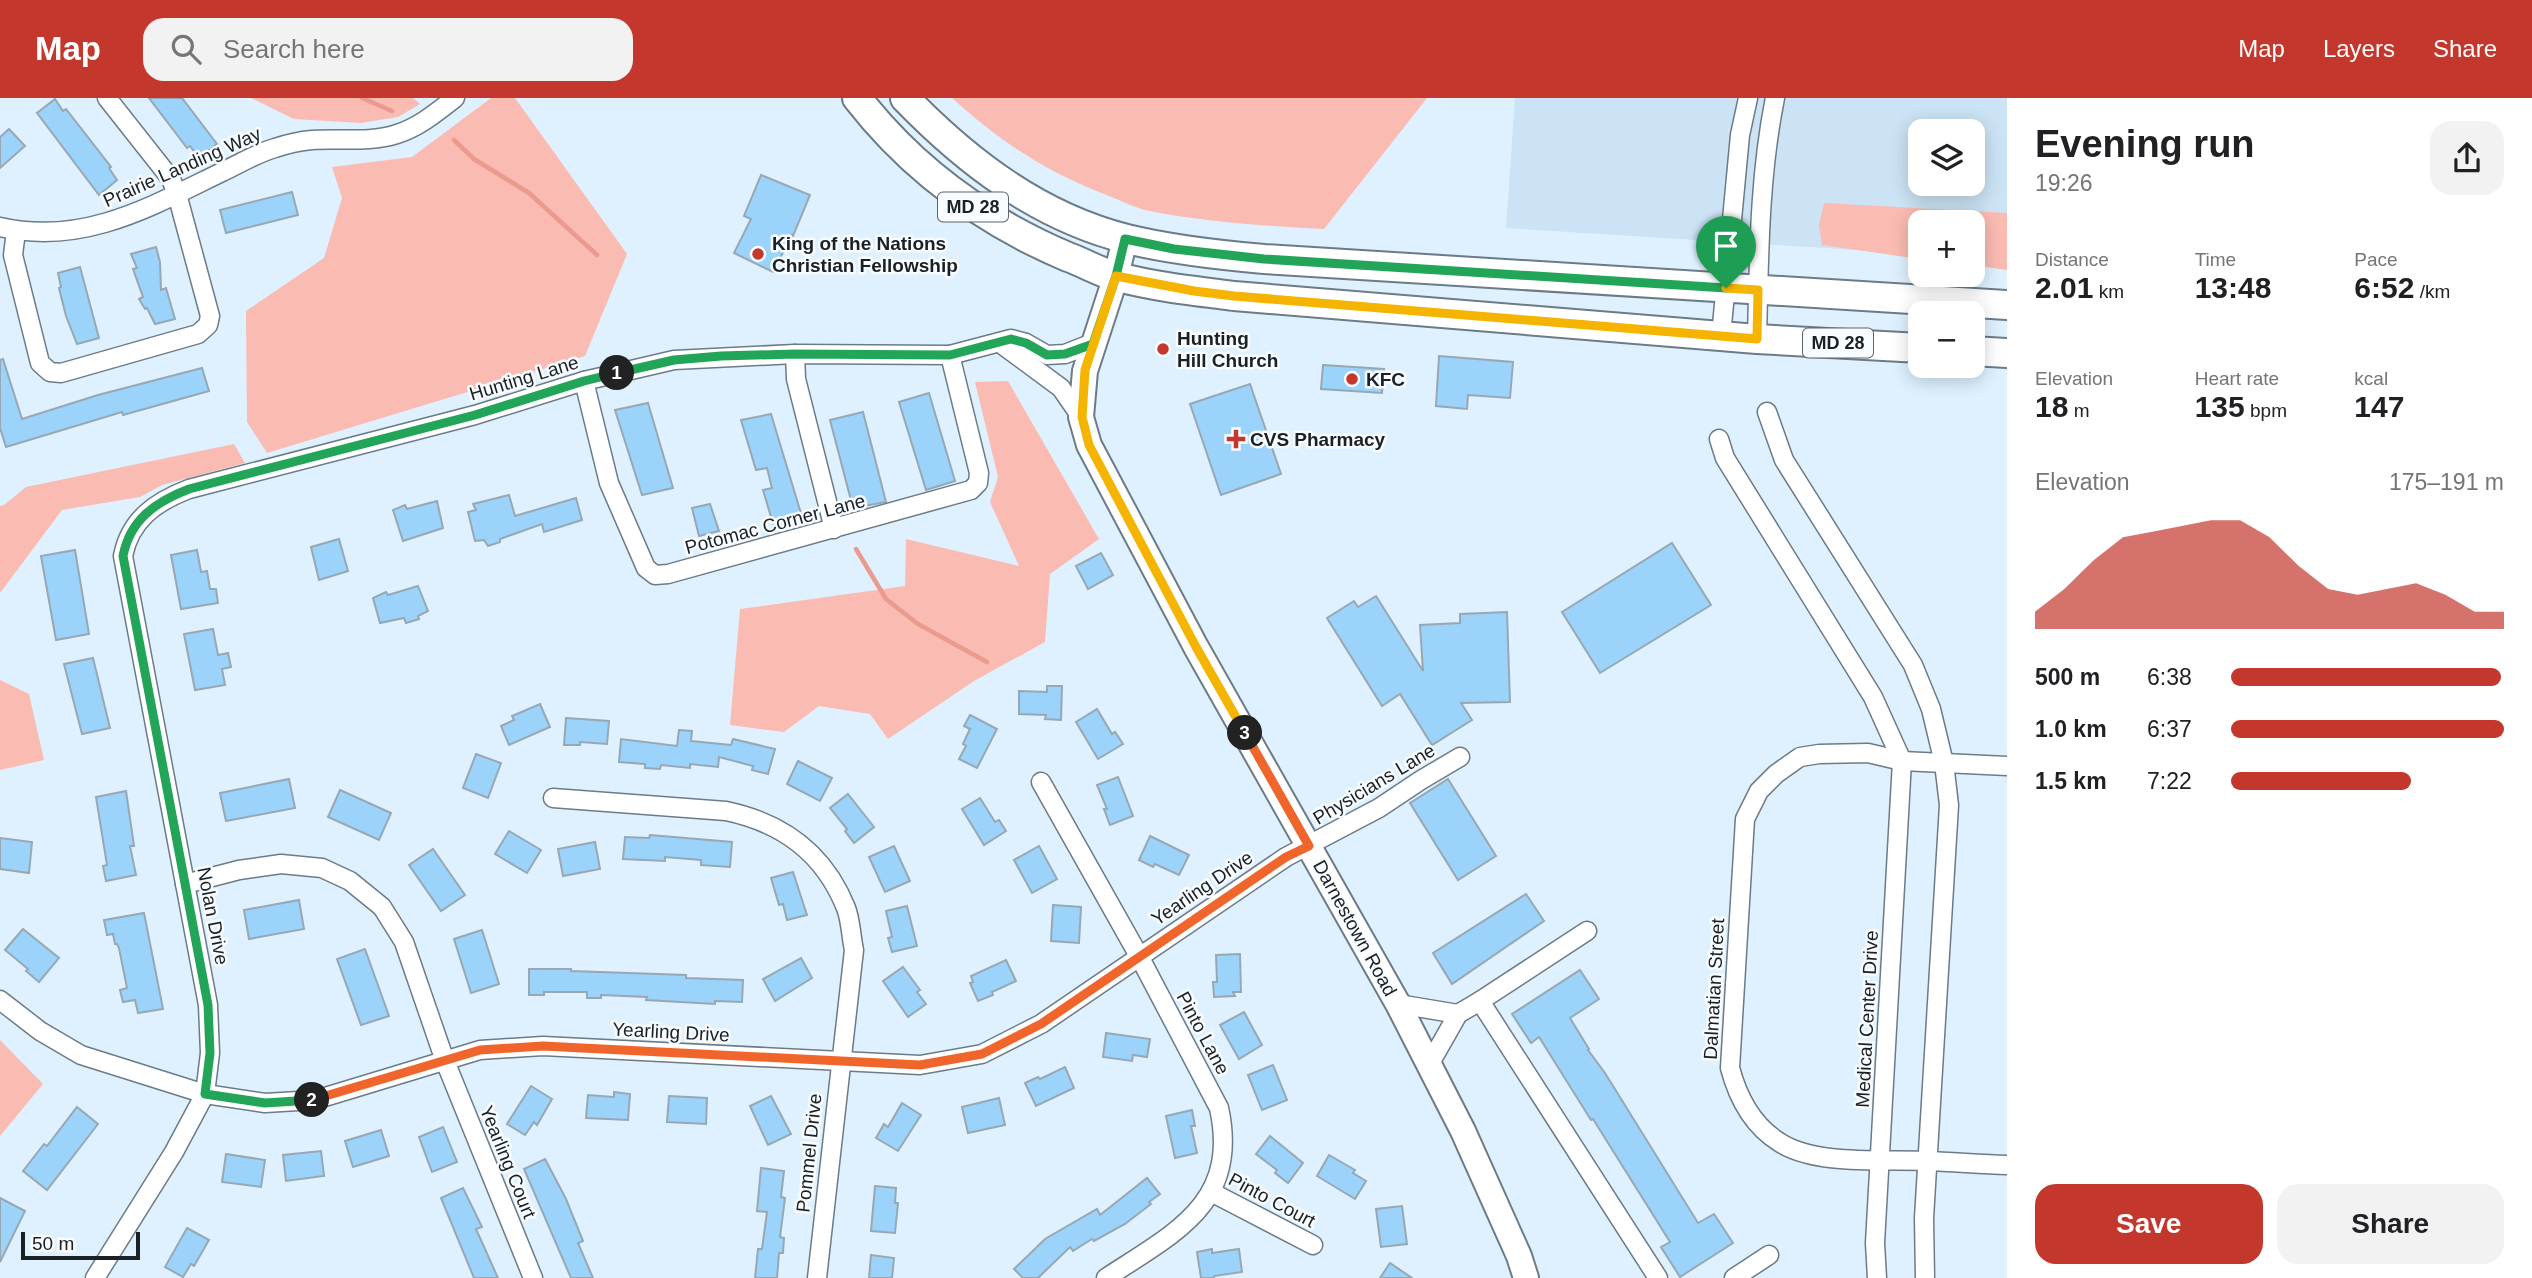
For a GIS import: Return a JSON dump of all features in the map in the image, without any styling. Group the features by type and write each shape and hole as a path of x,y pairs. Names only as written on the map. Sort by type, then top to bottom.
{"main road":[{"name":"MD 28","path":"858,98 876,121 917,163 962,200 1013,231 1116,276 1234,296 1757,339 1908,347"},
{"name":"MD 28","path":"905,98 939,133 983,169 1031,201 1080,224 1125,239 1186,251 1264,259 2007,306"},
{"name":"Darnestown Road","path":"1125,239 1116,276 1085,370 1082,417 1089,445 1196,647 1398,1004 1463,1131 1519,1271"},
{"path":"1985,352 2007,353"}],"street":[{"path":"8,229 40,363 50,372 61,373 198,334 208,325 210,316 171,179 107,98"},
{"name":"Prairie Landing Way","path":"8,229 53,232 94,228 139,213 273,148 310,140 396,135 422,122 455,98"},
{"path":"1721,336 1740,135 1748,98"},
{"path":"1757,339 1765,170 1775,98"},
{"name":"Hunting Lane","path":"126,537 150,509 168,497 189,489 475,415 584,381 674,360 795,354 950,355 1011,339 1026,343 1047,355 1065,354 1093,344"},
{"path":"1000,343 1061,388 1082,417"},
{"path":"795,354 796,379 834,529"},
{"name":"Potomac Corner Lane","path":"584,381 609,483 646,568 655,575 668,574 971,491 978,483 979,473 950,355"},
{"path":"1768,412 1784,460 1913,665 1931,709 1944,763 1949,805 1927,1161 1924,1278"},
{"path":"1719,439 1725,458 1873,697 1902,761"},
{"name":"Nolan Drive","path":"95,1278 174,1152 205,1094 210,1053 208,1005 123,556 126,537"},
{"name":"Dalmatian Street","path":"2007,766 1902,761 1868,753 1819,754 1800,757 1776,774 1759,791 1745,819 1730,1068 1737,1094 1755,1122 1779,1143 1795,1150 1826,1157 2007,1165"},
{"name":"Physicians Lane","path":"1309,846 1379,808 1460,757"},
{"name":"Medical Center Drive","path":"1877,1278 1875,1243 1902,761"},
{"name":"Pinto Lane","path":"1041,782 1139,956 1219,1108 1224,1130 1224,1153 1211,1192 1196,1215 1106,1278"},
{"name":"Pommel Drive","path":"553,798 726,811 752,817 799,840 830,874 847,910 854,950 817,1278"},
{"name":"Yearling Drive","path":"0,1000 40,1031 81,1055 205,1094 265,1103 314,1100 480,1050 543,1046 920,1065 982,1054 1041,1024 1286,857 1309,846"},
{"name":"Yearling Court","path":"185,884 239,870 281,864 322,869 350,881 382,907 404,942 445,1061 533,1278"},
{"path":"1429,1065 1458,1014 1587,931"},
{"path":"1480,1001 1658,1278"},
{"path":"1398,1004 1458,1014"},
{"name":"Pinto Court","path":"1211,1192 1313,1245"},
{"path":"1734,1278 1769,1255"}],"shaded area":[{"path":"251,98 413,98 420,104 398,117 361,123 294,119"},
{"path":"491,98 515,98 627,254 585,356 267,453 247,422 246,311 324,258 342,198 332,167 412,157"},
{"path":"952,98 1427,98 1324,229 1214,221 1139,208 1086,187 1026,155"},
{"path":"1515,98 2007,98 2007,259 1985,236 1985,210 1908,210 1908,253 1506,228"},
{"path":"1824,203 1952,210 1908,210 1908,257 1822,245 1819,225"},
{"path":"1985,212 2007,213 2007,270 1985,267"},
{"path":"1008,381 1099,539 1050,574 1045,642 974,681 888,739 870,714 819,706 784,732 730,725 740,609 905,586 906,539 1019,566 990,502 998,477 975,382"},
{"path":"234,444 245,463 162,485 140,497 62,510 0,593 0,506 26,487"},
{"path":"0,680 29,694 44,760 0,770"},
{"path":"0,1040 43,1084 0,1136"}],"building":[{"path":"149,98 182,98 217,144 199,158 190,146 187,148"},
{"path":"55,99 63,111 66,109 111,167 109,168 117,180 99,195 37,113"},
{"path":"9,129 25,146 0,168 0,137"},
{"path":"761,175 810,195 793,236 773,272 734,253 751,219 744,216"},
{"path":"292,192 298,215 226,233 220,210"},
{"path":"156,247 160,262 161,290 166,288 175,319 155,324 139,299 143,297 133,269 137,268 131,254"},
{"path":"80,267 99,338 77,344 66,316 58,273"},
{"path":"1439,356 1513,362 1510,398 1468,395 1467,409 1436,406"},
{"path":"3,359 22,419 98,395 202,368 209,391 123,415 122,412 6,447 0,428 0,360"},
{"name":"KFC","path":"1323,365 1384,369 1382,393 1321,389"},
{"name":"CVS Pharmacy","path":"1250,384 1281,474 1221,495 1190,404"},
{"path":"929,393 955,481 926,490 899,402"},
{"path":"648,403 673,488 642,495 615,410"},
{"path":"863,412 886,502 853,508 830,420"},
{"path":"771,414 803,520 774,527 763,490 772,488 767,468 756,470 741,420"},
{"path":"509,495 515,516 576,498 582,520 544,532 542,524 488,546 484,540 475,541 468,512 476,510 473,504"},
{"path":"437,501 443,528 403,541 393,510 405,505 407,509"},
{"path":"710,504 719,531 699,536 692,508"},
{"path":"339,539 348,571 319,580 311,547"},
{"path":"1672,543 1711,605 1600,673 1562,612"},
{"path":"75,550 89,634 56,640 41,556"},
{"path":"197,550 201,572 207,571 210,589 216,589 218,603 181,609 171,555"},
{"path":"1101,553 1113,575 1088,589 1076,566"},
{"path":"418,586 428,611 418,616 419,619 406,623 404,618 380,623 373,598 386,592 388,595"},
{"path":"1376,596 1423,671 1420,625 1460,623 1460,614 1507,612 1510,702 1461,703 1472,720 1432,745 1400,694 1382,706 1327,618 1354,601 1358,607"},
{"path":"213,629 218,655 228,653 231,667 222,669 225,685 195,690 184,634"},
{"path":"93,658 110,728 82,734 64,664"},
{"path":"1047,686 1062,686 1061,720 1045,719 1046,715 1019,714 1019,691 1047,692"},
{"path":"540,704 550,727 509,745 501,726 514,720 512,716"},
{"path":"1097,709 1112,734 1115,732 1123,744 1098,759 1076,722"},
{"path":"970,715 997,729 977,768 959,759 966,746 963,744 970,729 964,726"},
{"path":"566,718 609,721 607,744 580,742 580,745 564,745"},
{"path":"679,730 692,731 691,741 731,745 733,739 775,749 768,774 752,770 753,766 719,757 718,767 661,765 660,769 645,768 645,764 619,762 621,739 677,746"},
{"path":"476,754 501,763 488,798 463,788"},
{"path":"798,761 832,778 820,801 787,784"},
{"path":"1118,777 1133,816 1110,825 1097,785"},
{"path":"289,779 295,808 226,821 220,793"},
{"path":"1448,779 1496,856 1458,880 1410,803"},
{"path":"340,790 391,813 379,840 328,817"},
{"path":"126,791 134,846 130,846 136,875 106,881 103,866 107,865 96,797"},
{"path":"848,794 874,827 854,843 845,831 847,829 830,808"},
{"path":"980,798 995,822 999,820 1006,831 984,845 962,809"},
{"path":"509,831 541,850 527,873 495,854"},
{"path":"650,835 732,842 730,867 701,865 701,860 665,857 665,861 623,859 625,837 649,838"},
{"path":"1150,836 1189,855 1179,875 1139,860"},
{"path":"0,838 32,842 29,873 0,869"},
{"path":"595,842 600,869 563,876 558,849"},
{"path":"894,846 910,881 885,892 869,857"},
{"path":"1039,846 1057,879 1032,893 1014,860"},
{"path":"433,849 465,895 441,911 409,865"},
{"path":"793,872 807,915 787,920 783,904 779,905 771,878"},
{"path":"1526,894 1544,921 1452,984 1433,953"},
{"path":"299,900 304,929 249,939 244,910"},
{"path":"1053,905 1081,907 1079,943 1051,941"},
{"path":"907,906 917,946 892,952 888,938 892,937 886,911"},
{"path":"144,913 163,1009 138,1013 135,1000 123,1002 120,990 127,988 119,948 115,944 113,934 107,935 104,920"},
{"path":"23,929 59,958 39,982 5,950"},
{"path":"482,930 499,984 471,993 454,939"},
{"path":"365,949 389,1016 361,1025 337,959"},
{"path":"1240,954 1241,992 1233,992 1235,996 1214,997 1213,982 1217,982 1216,955"},
{"path":"801,958 812,978 775,1001 763,979"},
{"path":"1006,960 1016,981 978,1001 970,983 973,982 971,976"},
{"path":"903,967 920,990 917,992 926,1004 908,1017 883,981"},
{"path":"529,969 571,969 743,980 742,1002 715,1001 715,1004 601,995 601,998 587,998 587,992 544,992 544,995 529,995"},
{"path":"1580,970 1599,999 1570,1018 1698,1223 1714,1214 1733,1243 1680,1277 1661,1247 1670,1242 1593,1119 1591,1120 1539,1037 1531,1043 1512,1014"},
{"path":"1244,1012 1262,1045 1239,1059 1220,1025"},
{"path":"1106,1033 1150,1039 1147,1057 1133,1055 1132,1061 1103,1057"},
{"path":"1273,1065 1287,1100 1262,1110 1248,1075"},
{"path":"1065,1067 1074,1088 1036,1106 1025,1083"},
{"path":"531,1086 552,1099 537,1125 534,1122 525,1135 507,1124"},
{"path":"614,1092 630,1094 628,1120 586,1118 588,1095 614,1097"},
{"path":"669,1096 707,1098 706,1124 667,1122"},
{"path":"771,1096 791,1134 768,1145 750,1106"},
{"path":"999,1098 1005,1125 968,1133 962,1107"},
{"path":"902,1103 921,1115 898,1151 876,1138 884,1124 888,1127"},
{"path":"77,1107 98,1124 47,1190 23,1171 44,1144 47,1146"},
{"path":"1192,1110 1195,1126 1191,1126 1197,1153 1175,1158 1166,1116"},
{"path":"443,1127 457,1162 432,1172 419,1137"},
{"path":"381,1130 389,1156 353,1167 345,1141"},
{"path":"1270,1136 1303,1163 1288,1183 1275,1173 1277,1170 1256,1154"},
{"path":"321,1151 324,1176 286,1181 283,1155"},
{"path":"226,1154 265,1160 261,1187 222,1182"},
{"path":"1329,1155 1355,1170 1353,1173 1366,1181 1355,1199 1317,1176"},
{"path":"545,1159 566,1199 583,1241 578,1243 593,1278 571,1278 524,1169"},
{"path":"761,1168 784,1171 781,1197 785,1198 780,1237 784,1238 783,1253 779,1253 777,1278 755,1278 758,1249 762,1249 767,1212 757,1211"},
{"path":"1147,1178 1160,1194 1125,1224 1073,1251 1070,1247 1038,1278 1023,1278 1014,1269 1045,1239 1097,1209 1100,1215"},
{"path":"875,1186 896,1188 895,1203 898,1203 895,1233 871,1231"},
{"path":"463,1188 482,1227 476,1229 498,1278 474,1278 441,1198"},
{"path":"0,1198 25,1211 0,1262"},
{"path":"1402,1206 1407,1244 1381,1247 1376,1209"},
{"path":"187,1228 209,1240 194,1266 191,1264 183,1277 165,1267"},
{"path":"1212,1249 1212,1253 1239,1249 1242,1272 1201,1278 1197,1252"},
{"path":"871,1255 894,1258 892,1278 869,1278"},
{"path":"1390,1263 1412,1278 1380,1278"}],"waterway":[{"path":"362,98 392,111"},
{"path":"454,140 474,159 529,193 597,255"},
{"path":"856,549 886,599 918,624 987,662"}],"place":[{"name":"King of the Nations Christian Fellowship","path":"758,254"},
{"name":"Hunting Hill Church","path":"1163,349"},
{"name":"KFC","path":"1352,379"},
{"name":"CVS Pharmacy","path":"1236,439"}],"route":[{"path":"1726,288 1264,259 1174,249 1125,239 1116,276 1093,344 1065,354 1047,355 1026,343 1011,339 950,355 795,354 674,360 584,381 475,415 189,489 168,497 150,509 126,537 123,556 208,1005 210,1053 205,1094 265,1103 314,1100 480,1050 543,1046 920,1065 982,1054 1041,1024 1286,857 1309,846 1196,647 1089,445 1082,417 1085,370 1116,276 1234,296 1757,339 1758,290 1726,288"}]}
